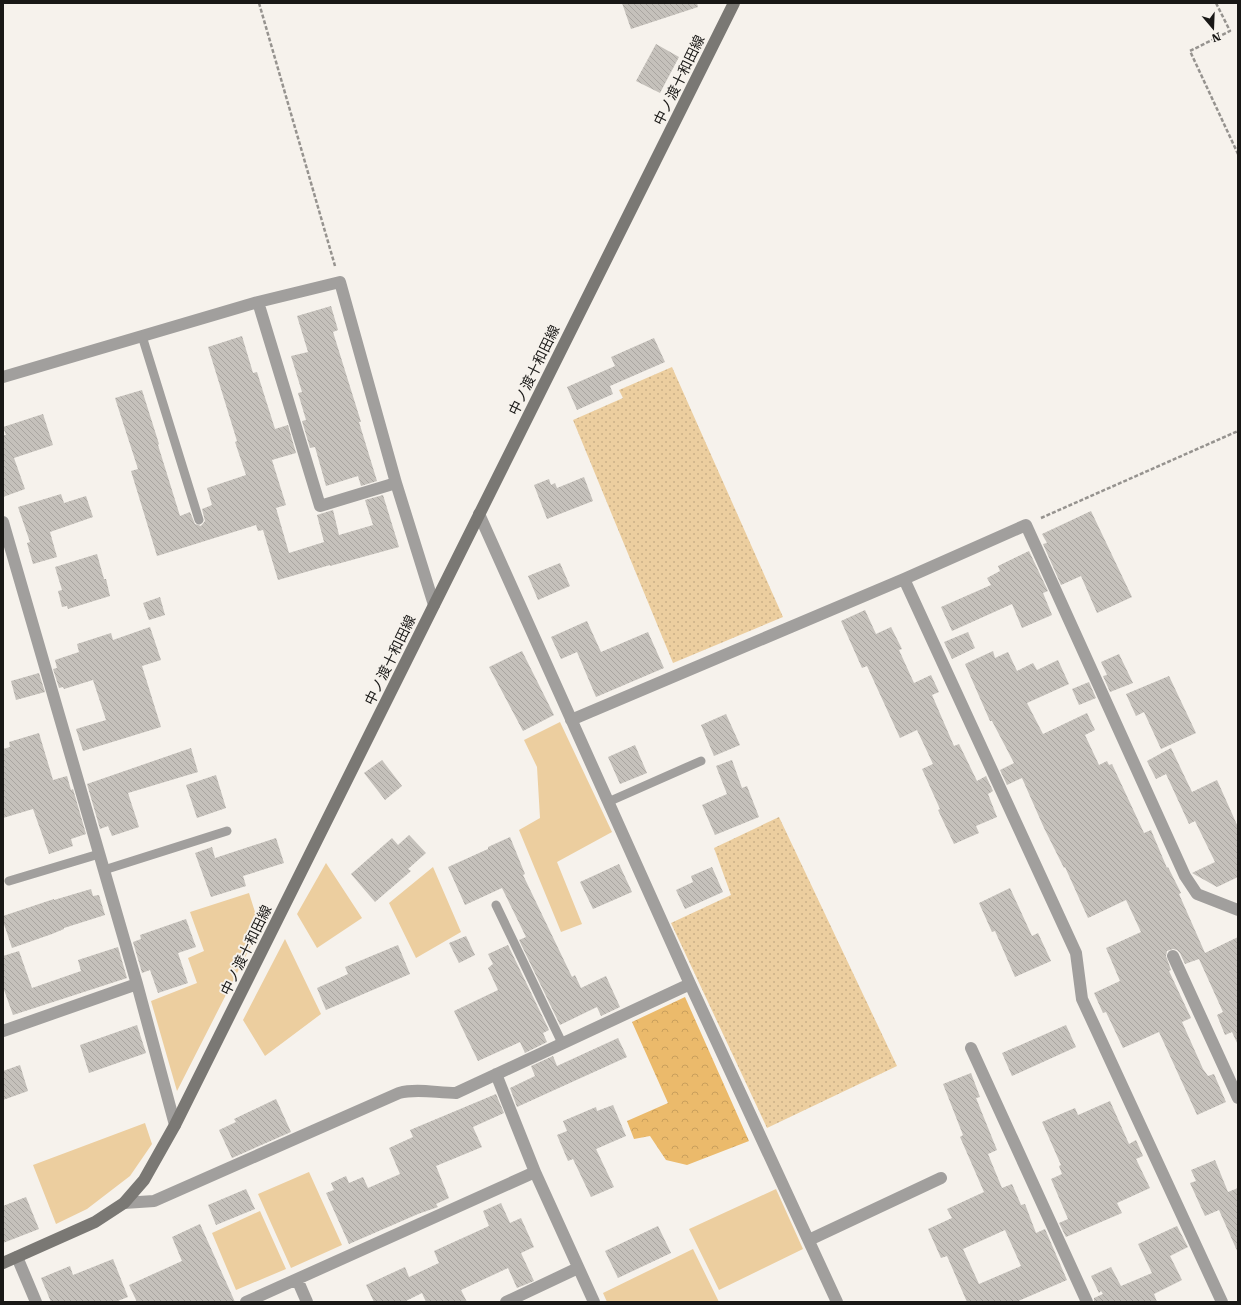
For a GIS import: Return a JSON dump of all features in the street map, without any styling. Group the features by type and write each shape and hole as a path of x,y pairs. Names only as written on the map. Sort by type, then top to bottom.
{"main road":[{"name":"中ノ渡十和田線","path":"3,1263 96,1222 124,1203 144,1180 175,1125 734,3"}],"street":[{"path":"3,377 258,302 340,282 396,483 434,605"},
{"path":"258,302 320,506 396,483"},
{"path":"479,514 690,984 837,1302"},
{"path":"3,522 137,984 175,1125"},
{"path":"571,720 904,579 1026,525 1186,876 1197,894 1238,910"},
{"path":"904,579 1076,953 1082,999 1222,1302"},
{"path":"1173,956 1238,1098"},
{"path":"3,1031 137,984"},
{"path":"124,1203 154,1201 399,1093 410,1090 456,1093 690,984"},
{"path":"971,1048 1088,1302"},
{"path":"496,1074 534,1172 594,1302"},
{"path":"246,1302 534,1172"},
{"path":"809,1240 941,1178"},
{"path":"16,1257 36,1302"},
{"path":"506,1302 578,1268"},
{"path":"297,1279 307,1302"}],"lane":[{"path":"142,336 199,520"},
{"path":"608,802 701,761"},
{"path":"104,870 227,831"},
{"path":"9,881 99,854"},
{"path":"496,905 562,1043"}],"path":[{"path":"258,3 340,282"},
{"path":"1216,3 1230,31 1190,51 1238,154"},
{"path":"1026,525 1238,431"}],"shaded area":[{"path":"672,367 783,617 673,663 573,420 623,398 619,390"},
{"path":"560,722 612,832 557,862 582,924 561,932 519,830 540,818 537,767 524,740"},
{"path":"779,817 897,1066 767,1128 671,923 731,895 714,848"},
{"path":"326,863 362,918 317,948 297,914"},
{"path":"433,867 461,932 416,958 389,903"},
{"path":"249,893 260,928 177,1091 151,1001 197,983 188,958 204,951 190,912"},
{"path":"285,939 321,1014 265,1056 243,1020"},
{"path":"145,1123 152,1144 130,1176 87,1209 56,1224 33,1165"},
{"path":"309,1172 342,1245 291,1268 258,1194"},
{"path":"776,1189 803,1249 719,1290 689,1229"},
{"path":"260,1211 286,1269 236,1290 212,1233"},
{"path":"693,1249 719,1302 607,1302 603,1293"}],"green space":[{"path":"685,997 749,1141 687,1165 666,1160 650,1136 634,1139 627,1121 668,1103 632,1022"}],"building":[{"path":"622,3 697,3 698,7 631,29"},
{"path":"656,44 679,57 660,93 636,81"},
{"path":"331,306 338,330 333,332 361,422 359,422 377,481 361,486 358,476 326,486 315,447 310,448 302,421 306,420 298,393 302,392 291,356 308,352 297,316"},
{"path":"242,336 253,373 257,372 275,429 288,425 296,453 272,460 286,505 276,508 289,553 324,542 317,515 333,510 339,535 373,525 365,500 383,495 399,547 278,580 263,530 258,531 256,525 157,556 131,471 138,469 115,398 142,390 180,516 190,512 195,524 201,526 205,521 202,509 212,505 207,488 246,475 208,347"},
{"path":"654,338 665,362 610,386 613,394 577,410 567,387 615,366 611,357"},
{"path":"43,414 53,445 14,458 25,489 3,497 3,435 6,435 3,427"},
{"path":"584,477 593,501 547,519 534,485 549,479 551,485 555,483 557,488"},
{"path":"61,494 64,503 86,496 93,517 50,532 57,557 33,564 27,543 30,542 18,507"},
{"path":"1091,511 1132,597 1097,613 1081,576 1061,585 1043,544 1047,543 1042,534"},
{"path":"1029,551 1048,591 1043,593 1052,615 1022,628 1012,604 952,631 941,607 991,585 987,578 1000,571 998,566"},
{"path":"97,554 104,579 106,579 110,596 68,609 67,606 62,607 58,591 62,590 55,567"},
{"path":"560,563 570,586 538,600 528,576"},
{"path":"160,597 165,615 149,620 143,603"},
{"path":"865,610 876,634 891,627 902,649 899,650 914,683 931,675 939,692 932,695 954,746 959,744 977,781 986,776 993,791 988,794 997,817 976,826 979,833 954,844 938,810 940,809 922,769 933,764 917,730 900,738 867,666 862,668 841,621"},
{"path":"587,621 601,652 648,632 664,668 596,697 577,652 561,659 551,637"},
{"path":"150,627 161,660 142,666 161,727 83,751 76,729 106,720 93,680 64,689 63,687 59,688 53,669 57,668 55,660 79,652 77,644 111,633 113,640"},
{"path":"968,632 975,648 952,659 944,642"},
{"path":"522,651 554,715 523,731 489,667"},
{"path":"993,651 995,658 1008,652 1017,671 1033,663 1037,670 1058,660 1069,684 1027,703 1043,734 1087,713 1095,730 1085,735 1099,765 1107,761 1109,765 1112,764 1144,833 1151,830 1167,868 1168,867 1181,893 1179,894 1205,953 1238,937 1238,1045 1232,1032 1225,1035 1217,1015 1223,1012 1199,959 1185,964 1180,953 1173,949 1167,951 1166,956 1171,970 1169,971 1191,1018 1182,1022 1203,1069 1208,1076 1214,1074 1226,1102 1197,1115 1159,1032 1123,1048 1106,1012 1103,1013 1094,993 1120,981 1106,948 1141,932 1126,900 1088,918 1065,867 1064,868 1044,828 1022,778 1007,785 1000,770 1014,763 992,721 990,721 965,664"},
{"path":"1119,654 1133,683 1110,692 1103,676 1107,675 1101,662"},
{"path":"39,673 45,692 16,700 11,681"},
{"path":"1169,676 1196,733 1161,749 1144,712 1136,716 1126,694"},
{"path":"1089,682 1096,698 1079,705 1072,689"},
{"path":"726,714 740,745 714,756 701,725"},
{"path":"39,733 53,780 67,776 71,790 73,789 86,834 71,839 73,846 49,854 33,809 3,818 3,749 10,747 9,742"},
{"path":"635,745 647,773 620,784 608,757"},
{"path":"191,748 198,772 128,793 139,827 112,836 108,826 100,829 87,784"},
{"path":"1171,748 1192,792 1217,780 1238,827 1238,877 1217,887 1192,873 1215,862 1195,821 1189,824 1166,774 1156,779 1147,761"},
{"path":"382,760 402,786 385,800 364,773"},
{"path":"732,760 742,788 747,786 759,817 715,835 702,805 727,794 716,766"},
{"path":"216,775 226,808 197,818 186,785"},
{"path":"409,835 426,853 408,869 411,871 375,902 351,874 392,838 398,845"},
{"path":"510,837 525,874 523,875 572,977 575,975 581,988 606,976 620,1007 601,1016 597,1007 560,1025 519,940 526,937 502,888 465,905 448,867 488,849 488,847"},
{"path":"276,838 284,863 243,876 246,886 211,897 195,853 212,847 215,858"},
{"path":"619,864 632,892 593,909 580,882"},
{"path":"712,867 723,892 685,909 676,890 693,882 691,876"},
{"path":"1010,888 1032,936 1038,933 1051,961 1015,977 995,931 992,932 979,903"},
{"path":"91,889 93,896 99,895 105,915 64,928 52,934 12,948 3,921 3,916 54,899"},
{"path":"186,919 196,947 178,953 188,983 158,993 150,970 142,973 133,942 141,939 140,935"},
{"path":"466,936 475,955 459,963 449,943"},
{"path":"398,945 410,974 326,1010 317,988 348,974 345,967"},
{"path":"508,945 549,1030 543,1033 547,1042 525,1053 520,1042 478,1061 454,1011 498,990 488,968 493,964 488,954"},
{"path":"118,947 127,978 13,1015 3,987 3,956 19,951 32,988 81,971 78,960"},
{"path":"137,1025 146,1053 89,1073 80,1045"},
{"path":"1066,1025 1076,1047 1012,1076 1002,1053"},
{"path":"618,1038 627,1057 517,1107 510,1088 535,1076 531,1066 553,1056 557,1066"},
{"path":"20,1065 28,1091 3,1100 3,1071"},
{"path":"971,1073 980,1097 976,1098 997,1150 988,1154 1002,1188 1012,1184 1021,1205 1025,1204 1036,1233 1045,1229 1067,1280 1016,1302 967,1302 947,1256 941,1258 928,1229 952,1218 947,1209 984,1192 960,1137 963,1135 943,1084","holes":["1005,1230 1021,1266 979,1284 963,1249"]},
{"path":"496,1094 504,1113 473,1127 482,1147 436,1166 449,1198 436,1204 438,1207 418,1214 349,1244 326,1193 334,1190 331,1183 346,1176 349,1183 363,1177 368,1188 400,1174 389,1148 413,1137 410,1130"},
{"path":"276,1099 291,1132 232,1158 219,1130 236,1122 234,1119"},
{"path":"1110,1101 1129,1144 1136,1140 1143,1156 1136,1159 1150,1188 1117,1203 1122,1213 1066,1237 1059,1223 1068,1219 1051,1179 1062,1174 1059,1166 1061,1165 1042,1122 1075,1108 1078,1115"},
{"path":"613,1105 626,1136 596,1149 614,1187 591,1197 573,1159 568,1161 557,1135 567,1131 563,1121 596,1107 597,1111"},
{"path":"1215,1160 1228,1192 1238,1188 1238,1253 1219,1210 1205,1216 1190,1183 1196,1181 1191,1170"},
{"path":"246,1189 255,1209 216,1225 208,1205"},
{"path":"26,1197 39,1229 3,1243 3,1206"},
{"path":"501,1203 510,1223 521,1218 534,1247 521,1253 534,1281 517,1288 508,1268 461,1290 467,1302 426,1302 422,1293 404,1302 374,1302 366,1285 405,1267 409,1277 439,1263 434,1251 489,1226 483,1211"},
{"path":"200,1224 235,1302 137,1302 129,1285 182,1261 172,1237"},
{"path":"658,1226 671,1253 618,1278 605,1251"},
{"path":"1177,1226 1188,1247 1170,1256 1182,1280 1154,1294 1157,1302 1094,1302 1094,1298 1103,1294 1101,1291 1099,1293 1091,1276 1111,1267 1121,1286 1152,1273 1138,1244"},
{"path":"113,1259 128,1297 115,1302 51,1302 41,1278 70,1266 73,1275"}]}
